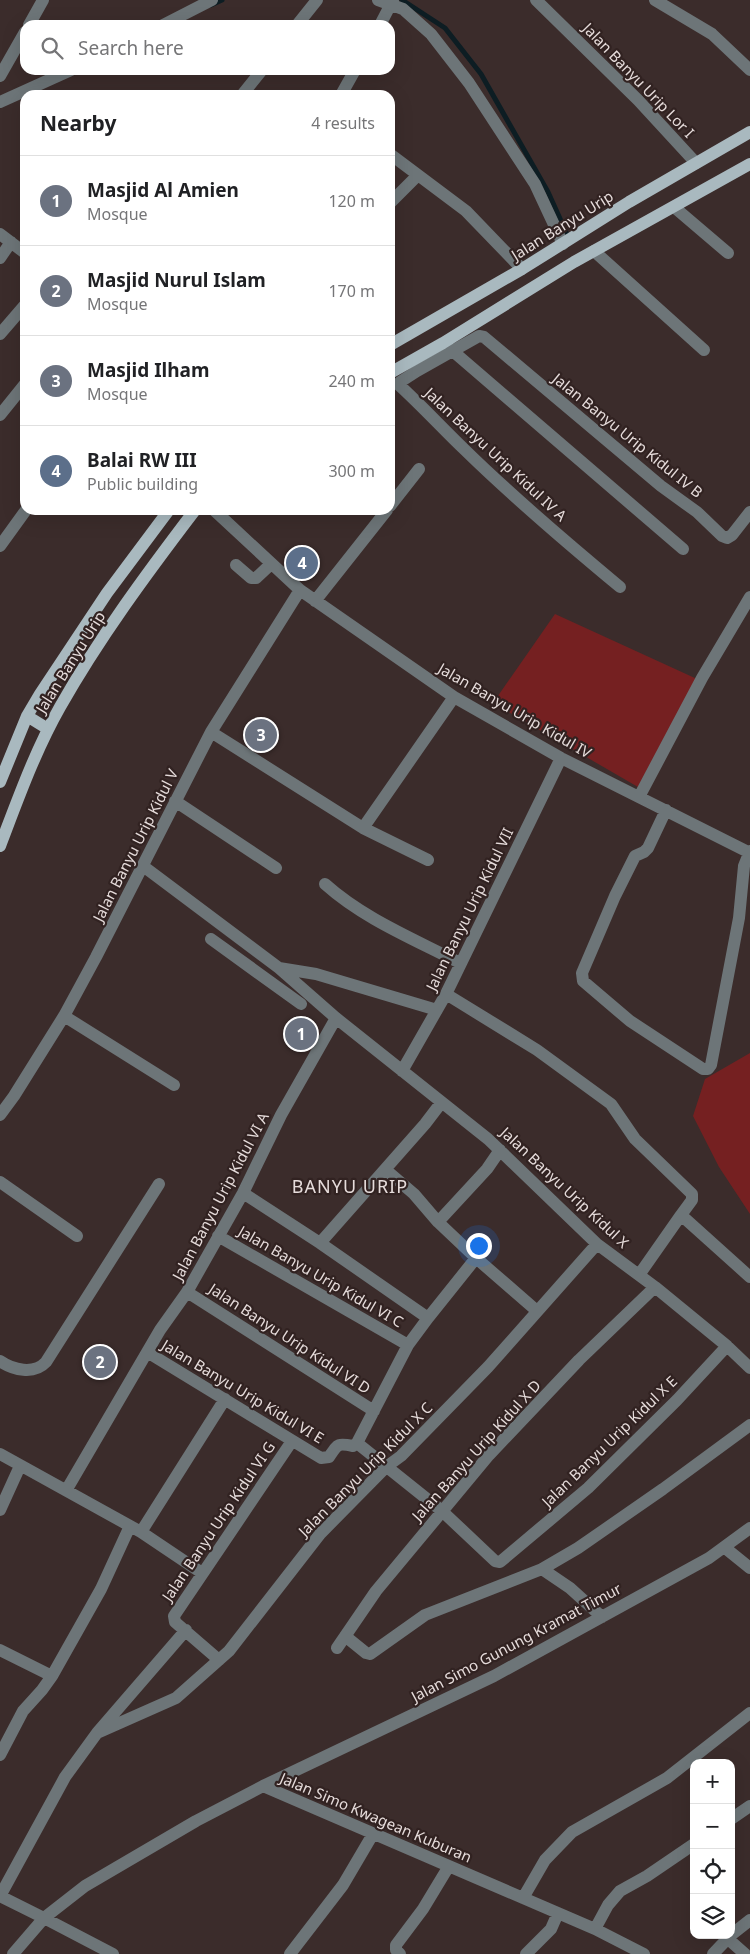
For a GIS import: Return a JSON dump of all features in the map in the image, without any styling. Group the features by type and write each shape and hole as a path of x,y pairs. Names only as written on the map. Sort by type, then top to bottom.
{"main road":[{"name":"Jalan Banyu Urip","path":"395,342 522,269 750,132"},
{"path":"395,371 448,347 584,257 750,164"},
{"name":"Jalan Banyu Urip","path":"0,782 27,716 40,694 107,593 165,515"},
{"name":"Jalan Banyu Urip","path":"0,846 28,771 60,706 134,590 191,515"},
{"path":"27,716 48,729"}],"street":[{"path":"32,20 44,0"},
{"path":"173,20 212,0"},
{"path":"301,20 317,0"},
{"path":"378,0 392,2 431,34 469,83 535,184 568,241"},
{"name":"Jalan Banyu Urip Lor I","path":"536,0 638,100 696,163"},
{"path":"655,0 712,34 750,70"},
{"path":"383,20 392,2"},
{"path":"0,76 20,41"},
{"path":"27,90 60,75"},
{"path":"246,90 258,75"},
{"path":"344,90 351,75"},
{"path":"0,102 20,93"},
{"path":"395,158 466,211 522,269"},
{"path":"395,198 418,175"},
{"path":"674,207 728,253"},
{"path":"0,234 20,249"},
{"path":"0,258 11,242"},
{"path":"584,257 704,350"},
{"path":"0,334 20,312"},
{"name":"Jalan Banyu Urip Kidul IV A","path":"482,336 448,347 400,382 400,385 514,496 620,588"},
{"name":"Jalan Banyu Urip Kidul IV B","path":"482,336 661,486 697,512 722,536 727,538 732,536 750,512"},
{"path":"448,347 683,549"},
{"path":"0,415 20,390"},
{"path":"395,500 419,469"},
{"path":"0,546 22,515"},
{"name":"Jalan Banyu Urip Kidul IV","path":"219,515 300,590 454,696 560,758 750,852"},
{"path":"315,601 383,515"},
{"path":"236,565 251,578 256,578 271,564"},
{"name":"Jalan Banyu Urip Kidul V","path":"0,1115 64,1016 211,732 300,590"},
{"path":"639,798 702,678 750,597"},
{"path":"363,828 454,696"},
{"path":"211,732 363,828 428,860"},
{"name":"Jalan Banyu Urip Kidul VII","path":"402,1070 446,994 560,758"},
{"path":"175,801 276,868"},
{"path":"666,810 648,848 635,856 615,896 582,973 583,981 630,1021 701,1068 708,1068 711,1065 744,922 744,866 750,852"},
{"name":"Jalan Banyu Urip Kidul X","path":"142,866 274,964 336,1018 488,1139 597,1244 655,1287 727,1346 750,1368"},
{"path":"324,884 338,896 376,921 460,963"},
{"path":"211,940 302,1004"},
{"path":"260,974 274,964 316,974 436,1010"},
{"path":"446,994 537,1050 611,1104 635,1139 692,1194 692,1200 640,1275"},
{"path":"64,1016 174,1085"},
{"name":"Jalan Banyu Urip Kidul VI A","path":"67,1489 147,1352 187,1292 243,1193 281,1114 336,1018"},
{"path":"320,1243 386,1170 441,1103"},
{"path":"438,1222 487,1169 500,1150"},
{"path":"386,1170 414,1194 438,1222 476,1258 537,1311"},
{"path":"0,1182 77,1236"},
{"path":"0,1361 10,1368 32,1370 41,1367 46,1362 159,1184"},
{"path":"243,1193 320,1243 423,1315"},
{"path":"682,1215 750,1277"},
{"name":"Jalan Banyu Urip Kidul VI C","path":"218,1236 408,1345"},
{"name":"Jalan Banyu Urip Kidul X C","path":"97,1733 176,1698 229,1651 320,1534 386,1467 401,1456 488,1367 597,1244"},
{"path":"442,1511 356,1443 374,1412 423,1315 476,1258"},
{"name":"Jalan Banyu Urip Kidul X D","path":"337,1648 376,1591 489,1455 579,1360 655,1287"},
{"name":"Jalan Banyu Urip Kidul VI D","path":"187,1292 374,1412"},
{"name":"Jalan Banyu Urip Kidul X E","path":"442,1511 495,1560 500,1562 588,1488 677,1400 727,1346"},
{"name":"Jalan Banyu Urip Kidul VI E","path":"147,1352 321,1458 329,1458 340,1444 353,1446 356,1443"},
{"path":"141,1532 224,1399"},
{"path":"345,1636 366,1653 370,1654 425,1615 542,1569 578,1548 663,1489 750,1424"},
{"name":"Jalan Banyu Urip Kidul VI G","path":"219,1660 175,1622 174,1616 292,1441"},
{"path":"0,1454 67,1489 141,1532 202,1573"},
{"path":"0,1510 20,1466"},
{"path":"0,1755 23,1711 52,1676 101,1589 130,1526"},
{"name":"Jalan Simo Gunung Kramat Timur","path":"263,1786 494,1676 709,1558 750,1528"},
{"path":"724,1547 750,1568"},
{"path":"542,1569 570,1588 602,1616"},
{"path":"113,1954 0,1896 65,1777 97,1733 186,1630"},
{"path":"0,1650 52,1676"},
{"path":"523,1898 544,1860 572,1832 667,1778 750,1713"},
{"name":"Jalan Simo Kwagean Kuburan","path":"13,1954 44,1918 85,1886 196,1821 263,1786 595,1929 644,1954"},
{"path":"735,1816 750,1806"},
{"path":"290,1954 343,1885 373,1834"},
{"path":"595,1929 608,1905 620,1891 647,1876 690,1847"},
{"path":"400,1954 396,1950 396,1945 423,1909 449,1866"},
{"path":"526,1954 550,1928 558,1913"},
{"path":"735,1932 750,1920"},
{"path":"712,1954 727,1939"},
{"path":"732,1939 745,1954"}],"shaded area":[{"path":"555,614 697,679 638,787 493,703"},
{"path":"750,1053 750,1214 719,1167 693,1116 705,1079"}],"waterway":[{"path":"211,5 222,0"},
{"path":"402,0 445,28 481,74 548,192 566,232"}],"place":[{"name":"Balai RW III","path":"302,563"},
{"name":"Masjid Ilham","path":"261,735"},
{"name":"Masjid Al Amien","path":"301,1034"},
{"name":"Masjid Nurul Islam","path":"100,1362"}],"district":[{"name":"BANYU URIP","path":"350,1186"}]}
